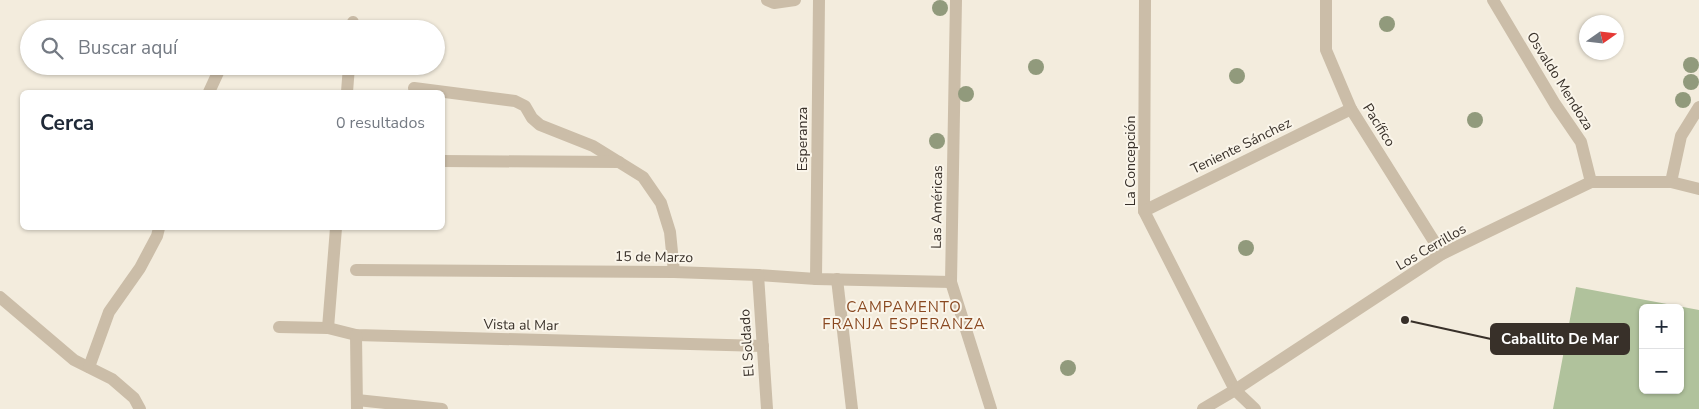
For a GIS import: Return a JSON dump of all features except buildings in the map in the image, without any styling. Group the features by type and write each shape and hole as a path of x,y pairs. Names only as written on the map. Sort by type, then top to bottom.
{"street":[{"path":"767,0 774,4 795,0"},
{"name":"Esperanza","path":"816,279 818,0"},
{"name":"Las Américas","path":"956,0 951,282 991,409"},
{"name":"La Concepción","path":"1145,0 1144,211 1235,390 1255,409"},
{"name":"Pacífico","path":"1326,0 1326,50 1351,109 1442,254"},
{"name":"Osvaldo Mendoza","path":"1493,0 1555,104 1581,142 1591,182"},
{"path":"210,90 217,75"},
{"path":"347,90 348,75"},
{"path":"414,88 430,90"},
{"path":"445,92 515,101 525,106 532,118 540,125 593,146 643,177 661,203 670,232 674,272"},
{"path":"1671,182 1681,136 1699,107"},
{"name":"Teniente Sánchez","path":"1144,211 1351,109"},
{"path":"445,161 619,162"},
{"name":"Los Cerrillos","path":"1203,409 1442,254 1591,182 1671,182 1699,189"},
{"path":"89,367 109,312 140,268 158,230"},
{"path":"328,328 336,230"},
{"name":"15 de Marzo","path":"356,270 674,272 816,279 951,282"},
{"name":"El Soldado","path":"758,275 767,409"},
{"path":"837,279 852,409"},
{"path":"0,297 74,360 112,379 134,398 140,409"},
{"name":"Vista al Mar","path":"279,327 328,328 356,336 762,346"},
{"path":"356,336 357,404 442,409"}],"green space":[{"path":"1576,287 1667,304 1639,304 1639,394 1684,394 1684,307 1699,310 1699,409 1553,409"}],"place":[{"name":"Caballito De Mar","path":"1405,320"}],"district":[{"name":"CAMPAMENTO FRANJA ESPERANZA","path":"904,316"}]}
